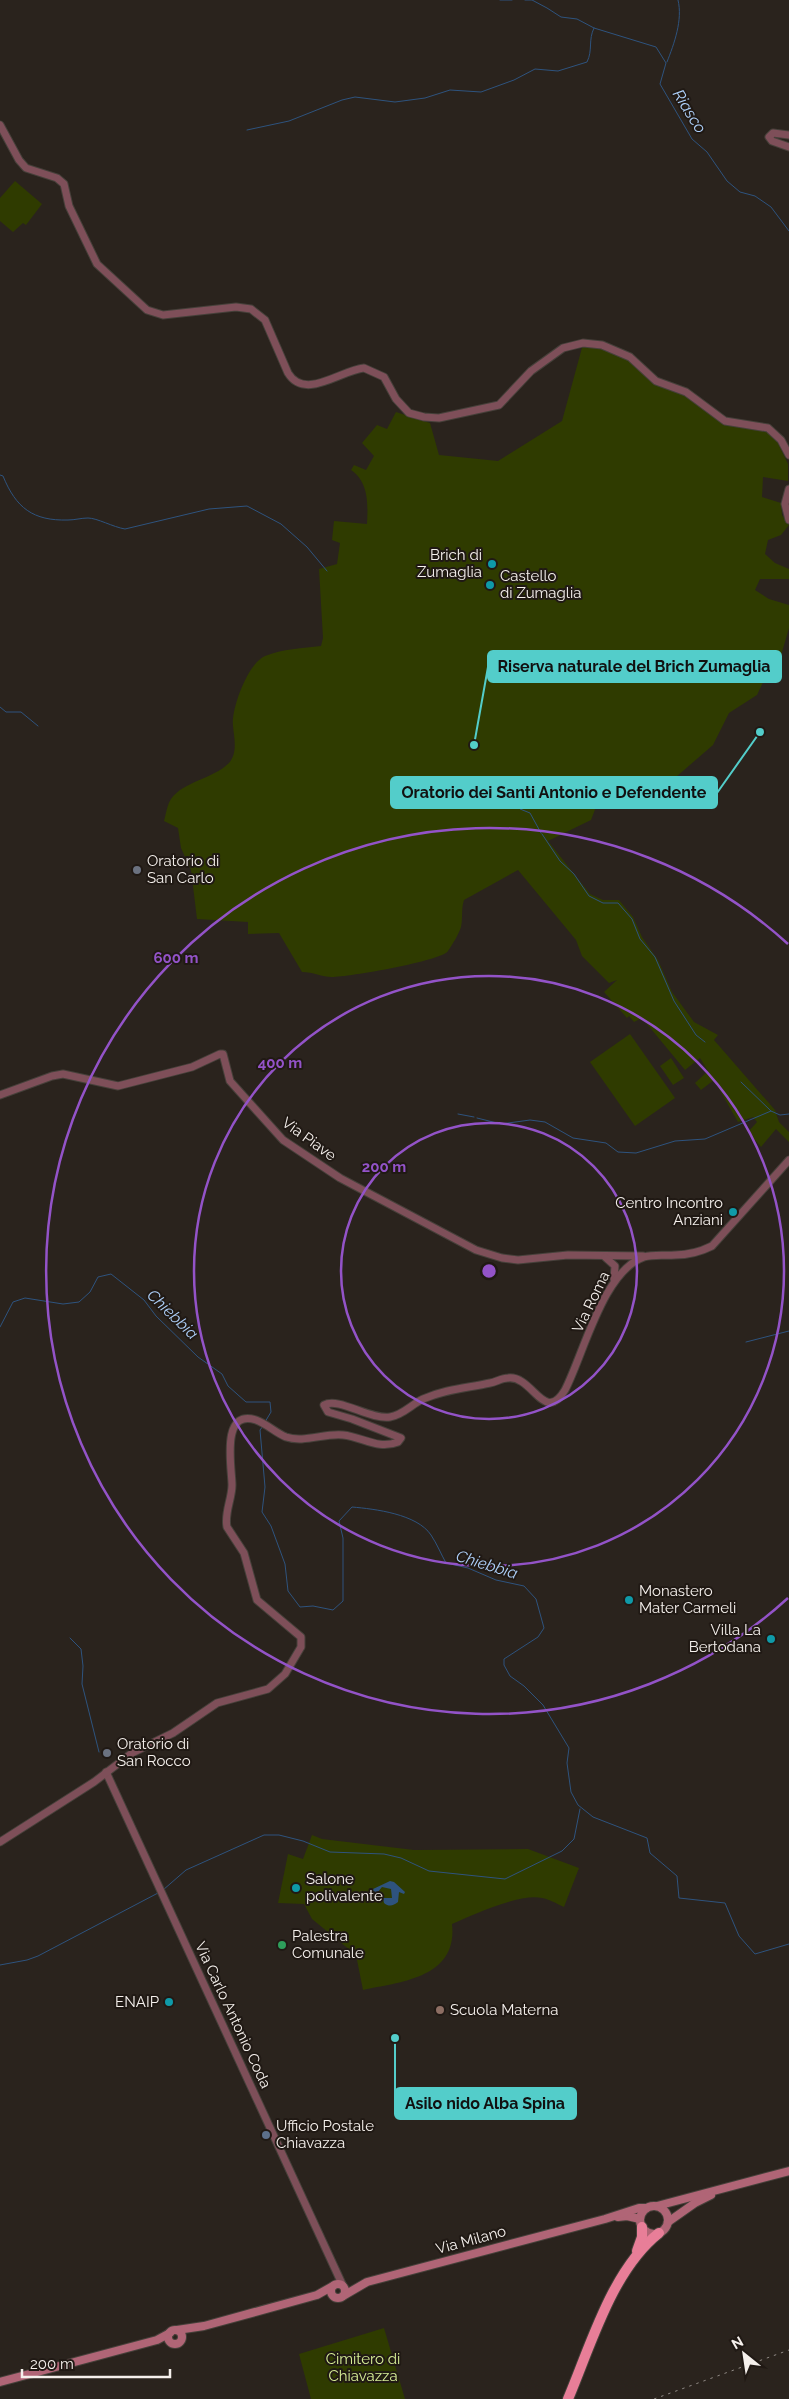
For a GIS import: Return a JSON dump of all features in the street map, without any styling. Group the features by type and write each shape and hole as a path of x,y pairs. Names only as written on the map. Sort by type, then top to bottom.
{"highway":[{"path":"568,2399 601,2320 635,2256 642,2237 641,2223"},
{"path":"635,2256 659,2233"}],"main road":[{"path":"657,2206 667,2214 668,2222 665,2229 659,2233 649,2233 641,2223 641,2213 646,2208 789,2171"},
{"path":"668,2222 695,2203 729,2187"},
{"name":"Via Milano","path":"343,2290 609,2218 639,2208 646,2208"},
{"name":"Via Milano","path":"609,2218 627,2216 641,2223"},
{"path":"0,2382 319,2295 337,2298 343,2290 333,2285"},
{"path":"319,2295 333,2285"},
{"path":"332,2296 330,2291 333,2285"}],"street":[{"path":"0,125 26,168 57,178 64,184 69,206 99,267 132,294 149,311 163,316 226,308 251,309 265,320 292,380 298,383 313,384 356,369 368,369 384,378 403,408 416,416 440,418 499,405 539,365 563,348 582,343 602,345 630,357 656,381 686,392 725,421 768,428 780,440 789,455"},
{"path":"789,134 773,133 769,137 772,141 789,147"},
{"path":"789,489 785,504 789,520"},
{"name":"Via Piave","path":"0,1095 52,1076 63,1074 118,1086 192,1067 223,1054 230,1081 269,1127 293,1148 340,1178 488,1254 518,1260 568,1255 646,1256"},
{"name":"Via Roma","path":"106,1772 132,1753 173,1733 217,1703 268,1689 284,1674 302,1643 299,1634 257,1600 244,1553 227,1527 232,1487 230,1436 243,1420 256,1420 286,1437 297,1439 328,1434 345,1435 381,1446 398,1442 401,1438 352,1419 333,1414 324,1409 324,1405 333,1403 362,1413 390,1417 422,1399 454,1388 484,1384 506,1378 521,1380 544,1401 550,1403 559,1400 575,1370 610,1288 625,1269 646,1256 697,1253 712,1246 729,1230 789,1160"},
{"path":"603,1256 612,1260 615,1266 616,1276 610,1288"},
{"path":"618,1256 622,1260 625,1269"},
{"path":"615,1266 625,1269"},
{"path":"0,1842 106,1772"},
{"name":"Via Carlo Antonio Coda","path":"106,1772 343,2290"},
{"name":"Via Carlo Antonio Coda","path":"333,2285 335,2270"}],"green space":[{"path":"15,181 42,204 26,225 23,223 13,232 0,221 0,198"},
{"path":"583,344 609,349 628,358 654,383 686,394 723,422 765,430 776,439 788,464 788,481 763,477 762,497 781,503 782,515 789,525 781,535 768,540 765,554 775,563 789,569 789,579 760,579 755,590 769,599 789,605 789,628 780,659 768,672 757,695 729,713 713,745 676,777 665,782 651,784 616,805 596,807 591,820 548,841 590,894 603,900 619,900 633,917 642,937 658,960 672,992 694,1022 718,1035 714,1040 775,1110 779,1122 789,1132 789,1142 776,1129 761,1147 748,1132 757,1122 753,1117 738,1122 714,1080 701,1090 695,1083 708,1071 700,1058 685,1070 642,1018 634,1022 629,1016 627,1018 604,992 617,980 609,983 582,956 576,940 518,870 464,900 460,930 448,951 442,955 394,968 328,977 302,972 279,933 248,934 248,922 197,919 191,870 181,848 178,828 164,821 170,801 177,793 183,788 215,773 232,759 235,740 233,718 238,698 247,677 259,660 278,652 321,646 323,638 319,569 337,564 340,543 332,540 334,521 367,524 367,502 364,487 357,475 351,470 354,465 366,470 374,456 362,443 377,425 387,429 396,412 430,423 439,455 498,461 562,421"},
{"path":"630,1034 675,1098 635,1126 590,1062"},
{"path":"671,1058 684,1078 673,1085 660,1066"},
{"path":"312,1835 322,1839 414,1850 528,1849 579,1868 564,1907 550,1900 533,1897 509,1902 471,1915 452,1924 451,1942 446,1956 436,1967 409,1980 363,1990 356,1955 312,1919 304,1904 278,1903 288,1854 303,1859"},
{"name":"Cimitero di Chiavazza","path":"384,2328 405,2399 311,2399 299,2354"}],"water":[{"path":"390,1881 394,1882 405,1892 404,1894 399,1892 398,1902 388,1905 384,1903 383,1898 392,1898 391,1889 382,1887 377,1893 371,1890"}],"waterway":[{"name":"Riasco","path":"500,0 512,0"},
{"name":"Riasco","path":"525,0 532,0 561,17 577,19 594,28 656,47 666,63 660,84 692,139 707,152 727,181 740,192 755,196 771,207 789,231"},
{"path":"667,62 679,24 678,0"},
{"path":"247,130 289,121 342,100 355,97 395,102 425,98 450,90 481,92 514,80 535,69 558,71 587,62 594,28"},
{"path":"0,475 3,476 20,504 35,515 56,520 92,518 125,529 209,509 247,506 281,524 307,547 327,571"},
{"path":"0,707 6,712 21,712 38,726"},
{"path":"510,792 520,809 530,813 541,833"},
{"path":"542,834 560,861 574,874 589,896 603,903 618,903 632,919 640,939 655,957 674,1001 696,1035 705,1042"},
{"path":"741,1082 771,1111"},
{"path":"477,1118 501,1124 530,1120 545,1122 573,1138 606,1143 618,1152 636,1153 675,1141 705,1139 771,1111 780,1115 789,1114"},
{"path":"458,1114 474,1117"},
{"name":"Chiebbia","path":"0,1327 13,1302 25,1298 63,1304 79,1302 90,1292 98,1277 111,1274 144,1300 156,1316 198,1357 222,1374 228,1386 246,1402 270,1402 271,1412 265,1422"},
{"path":"746,1342 789,1331"},
{"name":"Chiebbia","path":"263,1426 260,1430 265,1487 262,1512 271,1526 285,1564 288,1591 300,1607 313,1606 333,1610 343,1601 343,1538 339,1521 352,1507 372,1509 406,1517 425,1528 431,1535 446,1563 468,1568 496,1580 524,1586 536,1599 544,1628 538,1637 504,1659 504,1665 510,1676 524,1686 543,1705 569,1748 567,1763 571,1792 578,1805 593,1817 647,1838 650,1853 677,1876 679,1898 725,1903 739,1936 755,1954 789,1944"},
{"path":"70,1638 81,1649 83,1666 82,1684 99,1752"},
{"path":"163,1890 186,1870 264,1835 279,1835 303,1841 330,1852 384,1854 401,1858 429,1871 505,1879 562,1851 574,1839 580,1809"},
{"path":"0,1965 38,1956 158,1893"}],"railway":[{"path":"654,2399 789,2350"}],"place":[{"name":"Brich di Zumaglia","path":"492,564"},
{"name":"Castello di Zumaglia","path":"490,585"},
{"name":"Oratorio dei Santi Antonio e Defendente","path":"760,732"},
{"name":"Riserva naturale del Brich Zumaglia","path":"474,745"},
{"name":"Oratorio di San Carlo","path":"137,870"},
{"name":"Centro Incontro Anziani","path":"733,1212"},
{"name":"Monastero Mater Carmeli","path":"629,1600"},
{"name":"Villa La Bertodana","path":"771,1639"},
{"name":"Oratorio di San Rocco","path":"107,1753"},
{"name":"Salone polivalente","path":"296,1888"},
{"name":"Palestra Comunale","path":"282,1945"},
{"name":"ENAIP","path":"169,2002"},
{"name":"Scuola Materna","path":"440,2010"},
{"name":"Asilo nido Alba Spina","path":"395,2038"},
{"name":"Ufficio Postale Chiavazza","path":"266,2135"}]}
